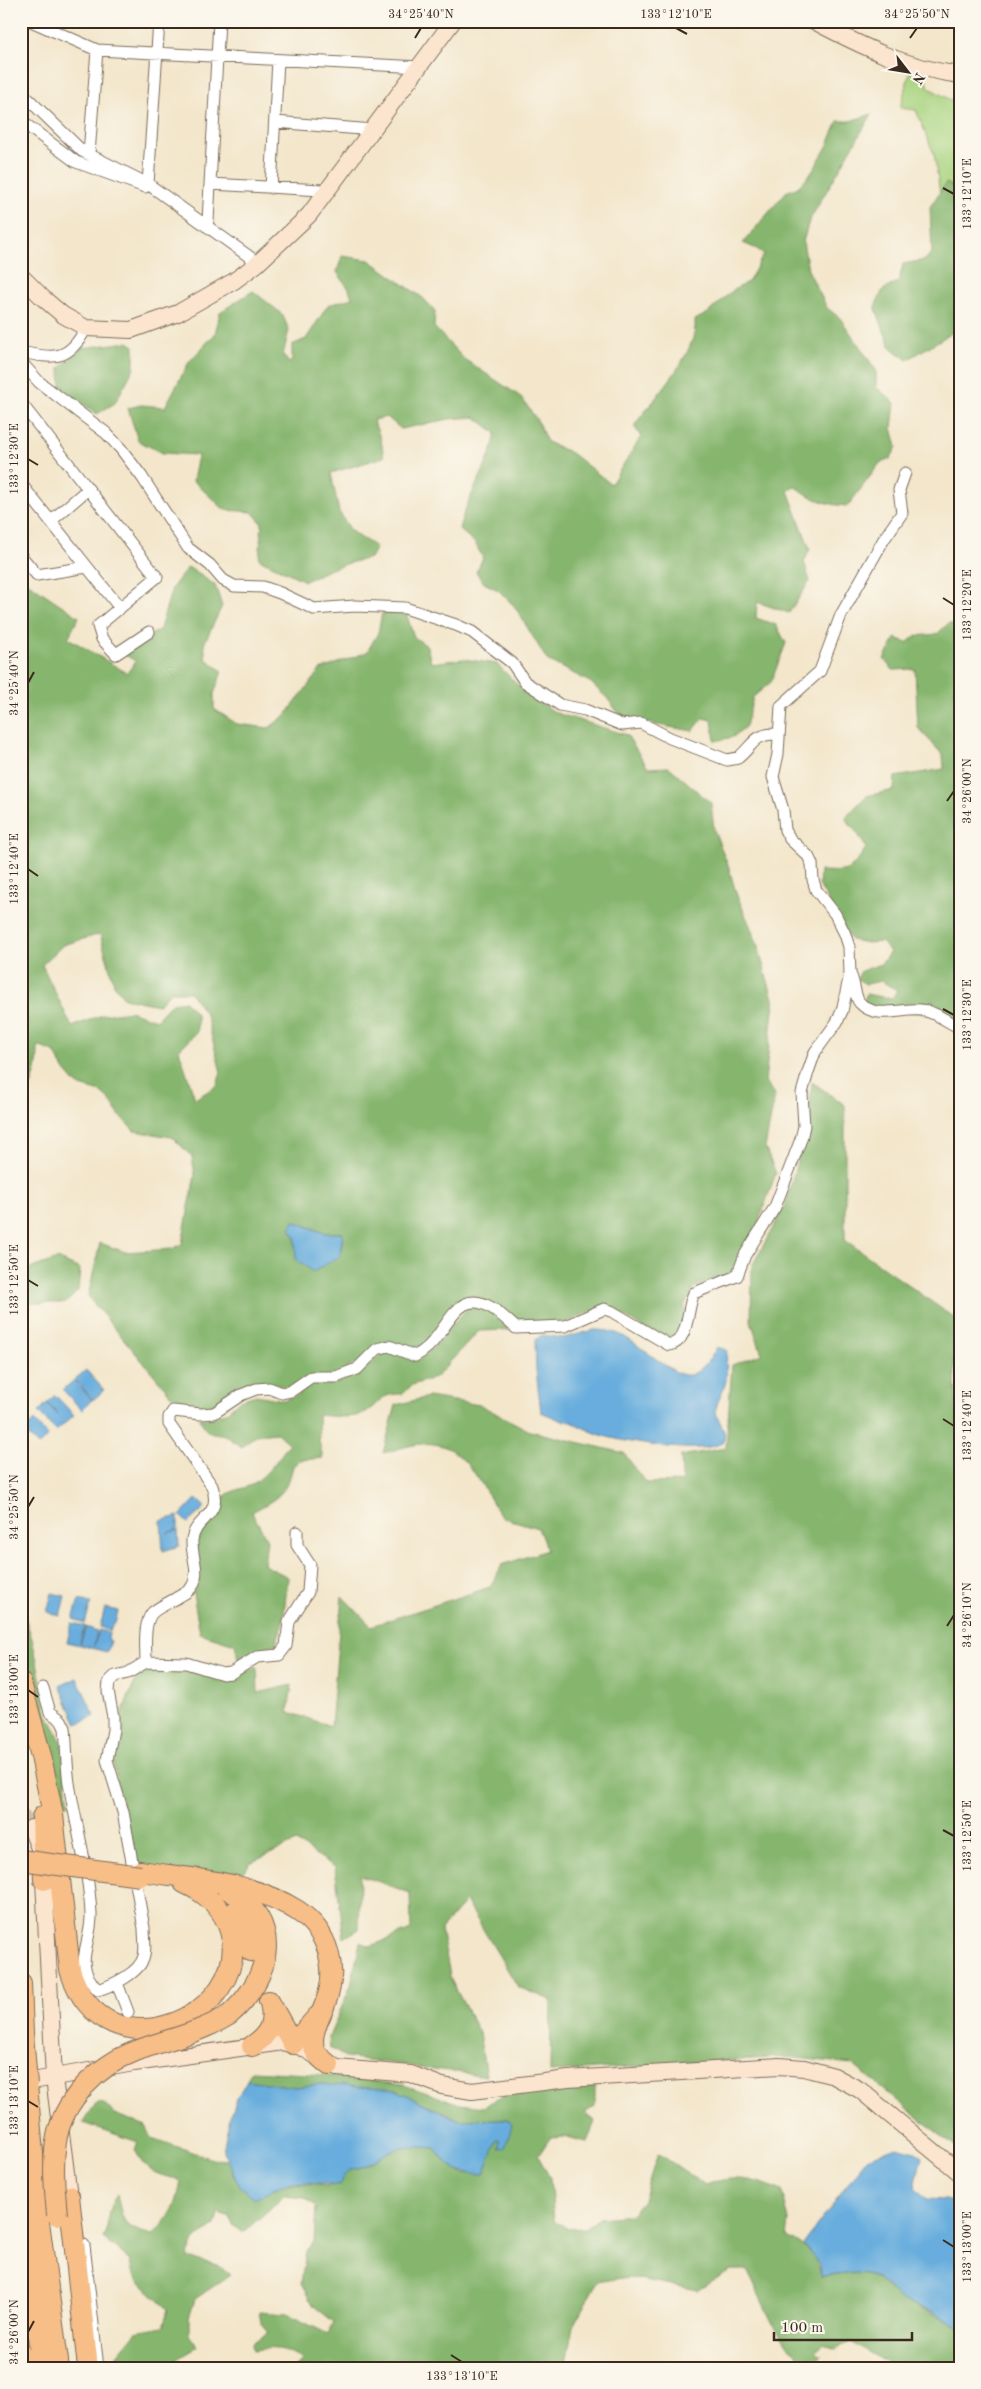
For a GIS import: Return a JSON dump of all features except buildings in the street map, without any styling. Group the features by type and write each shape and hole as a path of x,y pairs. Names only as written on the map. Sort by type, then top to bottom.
{"highway":[{"path":"21,1683 30,1713 53,1815 70,1970 85,2003 103,2018 124,2028 135,2029 173,2023 198,2010 209,2001 223,1983 232,1961 233,1949 228,1925 224,1915 192,1882"},
{"path":"30,1713 40,1788 44,1880"},
{"path":"21,1855 222,1886 245,1901 261,1924 267,1952 258,1981 251,1993 229,2015 200,2030 122,2057 108,2065 84,2086 65,2115 56,2140 54,2161 57,2215 70,2313 80,2368"},
{"path":"21,1860 140,1874"},
{"path":"192,1882 224,1901 238,1918 251,1951"},
{"path":"192,1882 234,1886 266,1896 297,1910 314,1924 325,1941 331,1967 329,1993 316,2026 314,2041 317,2054 329,2065"},
{"path":"21,1983 24,2083 31,2128 39,2222 59,2368"},
{"path":"252,2046 261,2040 271,2027 272,2020 269,2001 293,2044 325,2006"},
{"path":"21,2191 42,2368"},
{"path":"69,2196 88,2368"},
{"path":"21,2354 24,2368"}],"street":[{"path":"32,21 97,50 420,67"},
{"path":"148,184 159,21"},
{"path":"206,226 219,21"},
{"path":"21,276 63,315 86,328 131,330 178,313 234,281 257,264 309,215 453,21"},
{"path":"814,21 890,59 934,71 960,75"},
{"path":"90,154 97,50"},
{"path":"271,188 278,60"},
{"path":"21,92 82,151 148,184 257,264"},
{"path":"21,121 76,162 145,187 148,184"},
{"path":"274,122 373,130"},
{"path":"210,184 322,190 326,194"},
{"path":"21,352 59,357 70,351 78,343 86,328"},
{"path":"21,362 39,382 106,433 142,477 188,548 210,566 223,580 234,586 263,587 314,609 355,606 405,608 456,625 472,632 512,663 525,682 560,705 585,710 622,725 641,723 670,738 726,760 738,758 757,738 768,734 777,734"},
{"path":"21,403 157,577 98,626 102,639 116,654 149,632"},
{"path":"146,1662 147,1625 152,1614 189,1591 194,1583 196,1574 192,1540 197,1529 213,1511 216,1496 212,1486 169,1424 169,1417 173,1411 201,1414 214,1413 241,1395 256,1389 269,1388 282,1393 291,1391 311,1377 336,1377 357,1369 377,1349 389,1346 416,1356 425,1351 454,1312 466,1303 479,1302 491,1308 516,1328 565,1326 604,1309 611,1311 668,1345 675,1344 681,1340 694,1292 737,1276 745,1255 775,1207 801,1139 804,1126 802,1093 808,1072 815,1052 839,1016 850,974 850,947 845,934 835,914 816,890 812,880 812,864 808,856 790,839 785,830 783,810 774,777 778,754 777,734 781,706 820,671 841,615 884,539 902,513 899,490 905,472"},
{"path":"21,484 120,608"},
{"path":"50,521 88,489"},
{"path":"21,556 37,575 87,567"},
{"path":"850,974 859,1002 866,1007 880,1013 922,1010 932,1013 960,1028"},
{"path":"43,1688 50,1712 61,1720 65,1728 69,1786 91,1916 83,1962 90,1982 98,1990 117,1983 144,1958 145,1946 144,1928 123,1812 107,1760 113,1717 108,1691 109,1682 115,1676 128,1673 146,1662 186,1663 223,1674 232,1673 257,1658 279,1655 286,1646 289,1622 308,1592 310,1565 297,1545 297,1532"},
{"path":"31,1828 41,1853 44,1880 54,2078 69,2196 82,2230 93,2307 98,2368"},
{"path":"117,1983 128,2012"},
{"path":"134,2037 134,2063"},
{"path":"24,2083 134,2063 274,2042 293,2044 329,2065 345,2070 411,2074 442,2086 472,2091 568,2079 780,2066 804,2068 834,2076 860,2090 960,2173"}],"green space":[{"path":"910,72 925,76 929,88 960,105 960,191 947,183 940,193 934,154 916,110 900,108"},
{"path":"872,114 809,221 803,242 808,270 827,308 840,318 876,370 876,387 895,403 892,428 897,447 890,459 880,463 848,506 820,500 794,486 788,491 810,549 804,562 810,581 789,613 757,602 756,618 776,625 786,643 771,682 753,697 746,726 733,737 715,741 712,720 703,718 693,731 623,719 607,698 590,682 547,660 515,607 498,590 484,583 476,572 483,558 475,543 459,529 467,504 489,458 496,433 475,417 449,419 401,429 387,417 373,420 381,440 384,457 331,473 339,512 352,532 376,547 370,558 336,567 305,581 259,559 262,523 252,512 225,510 193,481 198,455 163,453 138,441 128,408 141,405 165,407 189,362 215,334 220,312 253,291 282,314 289,330 283,355 289,363 292,360 292,345 306,339 328,305 352,298 349,289 337,272 342,256 369,260 423,298 435,311 434,327 464,359 521,397 537,420 547,442 571,453 611,484 641,437 634,426 673,376 690,347 695,320 708,313 732,291 749,281 764,254 743,243 786,192 798,187 812,172 828,145 838,121 850,121"},
{"path":"946,183 960,191 960,328 907,360 890,347 875,306 883,290 899,281 903,264 925,260 932,252 930,207"},
{"path":"128,342 134,346 134,368 115,403 97,414 61,387 60,368 82,348"},
{"path":"188,567 215,585 222,606 204,644 206,659 222,671 214,694 214,709 237,724 269,728 286,715 320,670 367,652 378,633 382,613 406,613 414,637 427,646 431,663 463,659 497,664 525,692 556,713 627,735 648,768 669,767 711,803 714,830 729,868 736,893 756,940 774,1002 765,1081 775,1096 765,1148 776,1173 756,1229 734,1272 695,1287 684,1306 686,1316 676,1341 665,1341 606,1305 562,1324 518,1325 466,1298 442,1318 427,1342 412,1351 389,1343 343,1371 288,1387 263,1382 244,1389 211,1407 192,1407 177,1402 88,1297 100,1243 125,1252 172,1249 182,1244 195,1175 192,1157 172,1137 134,1131 119,1115 109,1099 101,1092 77,1085 65,1071 54,1052 38,1046 34,1076 21,1103 21,578 79,617 68,638 127,673 136,661 123,654 160,629 172,588","holes":["100,934 114,984 124,998 158,1005 171,992 190,992 206,1015 221,1072 217,1086 195,1099 179,1050 197,1032 197,1015 185,1001 172,1003 156,1020 130,1011 102,1015 72,1027 42,965 63,945","294,1221 324,1233 343,1233 340,1256 296,1259"]},
{"path":"949,623 960,627 960,683 953,691 960,695 960,1026 938,1014 885,1010 864,1004 866,994 892,999 897,990 881,981 866,984 857,979 861,971 881,964 890,952 882,942 867,943 851,940 819,885 820,871 843,871 852,867 866,848 845,818 866,796 894,790 895,777 944,769 943,755 918,728 915,669 893,670 884,659 896,638 907,643 915,636 937,634"},
{"path":"812,1082 845,1105 845,1240 960,1322 960,1341 954,1360 960,1468 960,2151 852,2064 787,2057 550,2072 551,2000 518,1987 466,1901 441,1929 451,1980 479,2033 486,2076 345,2057 330,2048 329,2037 351,1985 360,1942 371,1946 411,1930 410,1893 360,1875 359,1929 344,1938 335,1867 296,1842 250,1863 238,1881 140,1866 118,1788 114,1758 114,1746 118,1727 139,1673 161,1666 232,1679 257,1666 258,1693 292,1685 288,1712 331,1726 342,1596 371,1626 490,1587 502,1565 547,1550 538,1528 501,1517 470,1467 449,1449 436,1444 421,1444 383,1453 396,1405 428,1397 480,1405 530,1431 624,1453 646,1483 682,1482 681,1456 726,1448 732,1365 762,1354 751,1321 752,1266 786,1204 808,1119"},
{"path":"57,1259 80,1269 78,1291 66,1303 21,1303 21,1272"},
{"path":"471,1306 487,1307 509,1330 479,1331 435,1378 412,1385 403,1394 388,1395 362,1414 346,1417 318,1415 319,1441 323,1458 300,1460 293,1466 287,1483 279,1495 252,1512 267,1540 264,1565 288,1577 283,1622 276,1644 248,1654 238,1660 235,1644 200,1633 193,1593 200,1576 197,1542 200,1535 217,1514 223,1498 232,1492 250,1486 264,1476 289,1444 277,1433 256,1435 241,1447 225,1435 208,1432 199,1419 212,1418 228,1411 240,1400 256,1395 284,1400 298,1395 308,1380 339,1382 361,1371 387,1350 417,1361 439,1342 457,1319"},
{"path":"21,1605 33,1642 47,1713 62,1743 69,1806 59,1796 21,1650"},
{"path":"251,2071 324,2075 404,2085 460,2104 484,2107 509,2094 537,2088 595,2086 595,2106 585,2113 595,2121 587,2142 567,2137 550,2138 538,2156 550,2178 554,2220 568,2229 586,2228 599,2218 632,2215 643,2200 658,2153 705,2185 735,2179 763,2183 782,2191 789,2221 787,2237 810,2252 817,2263 821,2277 856,2273 870,2275 897,2295 960,2327 960,2368 896,2368 851,2342 834,2349 823,2344 816,2352 822,2356 810,2364 790,2349 772,2322 747,2270 730,2270 698,2290 628,2277 597,2282 573,2326 565,2368 295,2368 302,2360 291,2353 273,2349 253,2350 252,2343 269,2332 261,2322 259,2312 287,2314 328,2334 334,2322 314,2306 301,2283 306,2252 314,2242 316,2206 305,2198 284,2196 244,2232 234,2226 228,2216 218,2213 215,2226 195,2239 187,2258 218,2265 230,2275 195,2299 189,2318 189,2335 198,2347 176,2360 187,2368 106,2368 136,2332 163,2327 168,2309 133,2275 129,2259 103,2238 114,2199 117,2194 123,2218 130,2226 152,2235 164,2223 172,2211 181,2180 154,2172 144,2164 135,2150 138,2142 83,2123 97,2102 104,2103 114,2114 146,2126 152,2138 213,2159 228,2160 234,2177 255,2198 290,2184 308,2183 328,2186 354,2167 367,2165 386,2153 406,2146 435,2148 443,2160 465,2174 486,2164 497,2139 500,2141 508,2119 459,2120 445,2112 322,2084 295,2087 247,2080"}],"water":[{"path":"294,1221 324,1233 343,1233 340,1256 313,1272 296,1259 295,1236 290,1229"},
{"path":"594,1330 608,1331 621,1335 666,1366 684,1375 690,1375 699,1370 717,1347 727,1350 726,1381 716,1410 725,1435 724,1439 718,1445 704,1448 665,1447 643,1444 598,1434 570,1421 567,1420 565,1422 541,1412 535,1340 542,1335 563,1338"},
{"path":"86,1370 104,1390 93,1400 75,1379"},
{"path":"74,1380 92,1400 82,1410 63,1390"},
{"path":"55,1395 74,1415 56,1431 38,1412"},
{"path":"34,1421 48,1436 38,1446 24,1431"},
{"path":"196,1499 205,1507 188,1523 180,1516"},
{"path":"178,1516 178,1529 167,1533 178,1530 179,1546 163,1551 161,1521"},
{"path":"52,1593 65,1596 60,1616 47,1612"},
{"path":"79,1600 91,1603 85,1623 73,1619"},
{"path":"105,1608 118,1611 115,1623 113,1623 110,1631 100,1627"},
{"path":"72,1623 85,1626 79,1645 67,1642"},
{"path":"86,1627 97,1631 94,1646 99,1630 109,1633 108,1639 111,1641 107,1652 80,1645"},
{"path":"77,1678 95,1716 77,1724 60,1686"},
{"path":"247,2080 295,2087 322,2084 396,2090 459,2120 508,2119 512,2125 505,2148 499,2149 500,2141 497,2140 484,2174 468,2173 455,2168 435,2148 404,2148 391,2151 363,2167 352,2169 346,2173 339,2185 306,2182 285,2184 255,2198 239,2186 223,2151 229,2121 238,2096"},
{"path":"896,2147 916,2152 922,2157 915,2187 927,2199 946,2200 960,2205 960,2327 932,2311 899,2299 876,2277 854,2273 821,2277 820,2265 803,2245 867,2158"}],"tunnel":[{"path":"21,1815 31,1828"}]}
